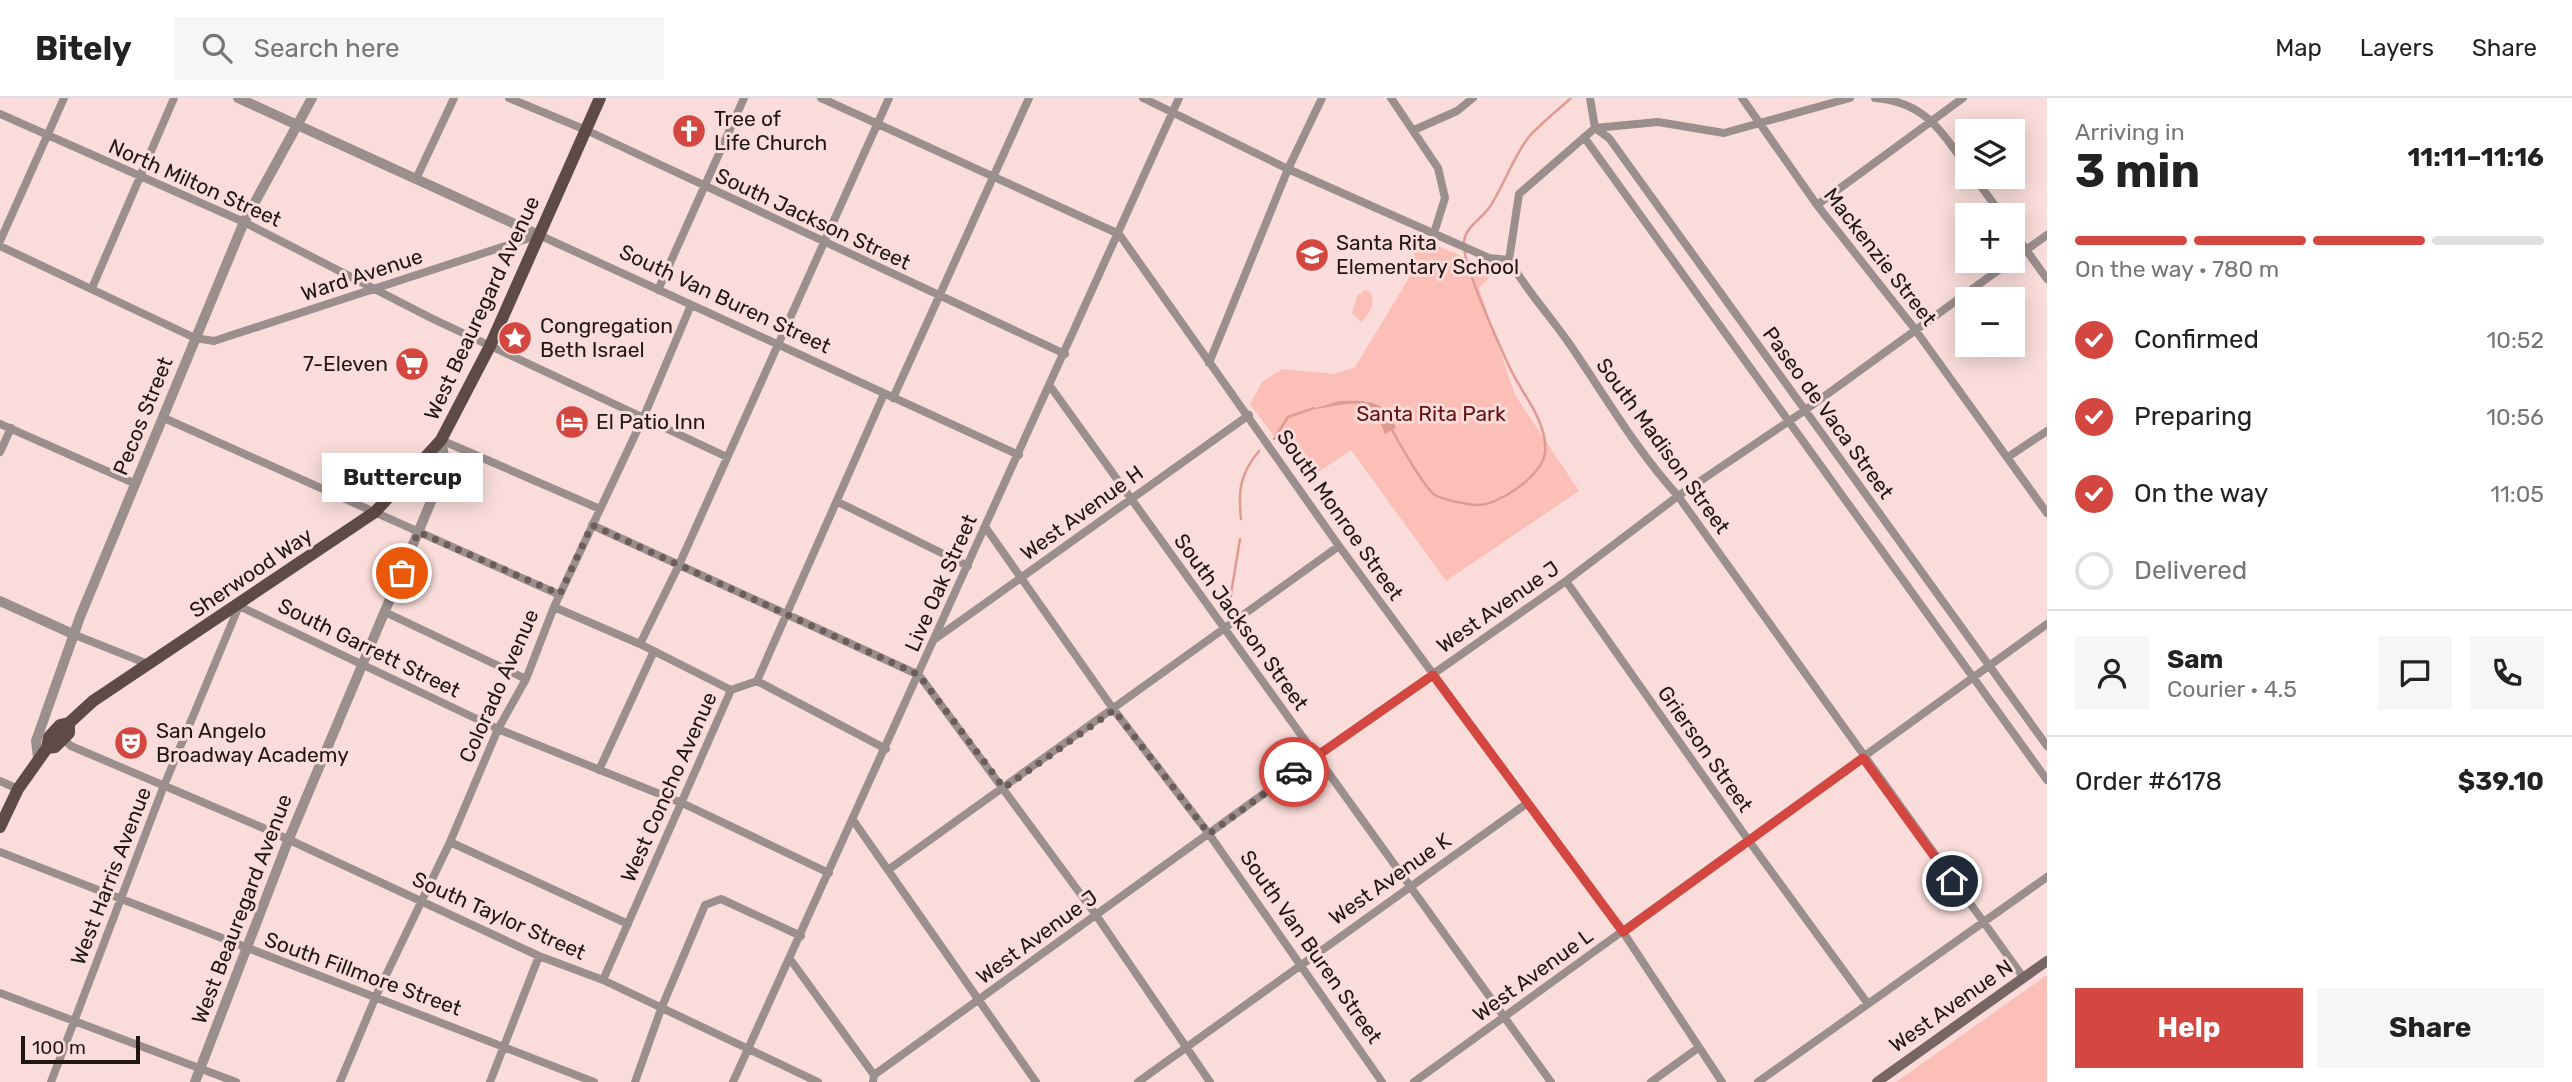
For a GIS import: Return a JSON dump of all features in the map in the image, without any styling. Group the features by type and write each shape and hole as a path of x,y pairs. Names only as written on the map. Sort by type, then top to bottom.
{"main road":[{"name":"West Beauregard Avenue","path":"441,440 490,346 600,98"},
{"name":"Sherwood Way","path":"0,827 18,789 47,748 49,737 60,725 69,723 93,701 239,606 375,512 441,440"},
{"name":"Sherwood Way","path":"47,748 55,747 69,733 69,723"},
{"name":"West Avenue N","path":"1877,1082 2047,961"}],"street":[{"path":"64,98 0,243 195,338"},
{"path":"92,288 174,98"},
{"name":"South Van Buren Street","path":"238,98 1018,455"},
{"name":"Pecos Street","path":"38,758 36,741 75,635 195,338 244,222 312,98"},
{"path":"416,179 454,98"},
{"name":"South Jackson Street","path":"509,98 586,130 1065,354"},
{"path":"658,290 744,98"},
{"name":"South Monroe Street","path":"821,98 1119,234 1209,363 1249,415 1339,547 1623,932 1722,1082"},
{"path":"640,644 678,567 889,98"},
{"path":"893,398 1029,98"},
{"path":"1143,98 1288,169 1489,258 1509,260 1520,194 1595,128 1658,122 1724,133 1850,98"},
{"name":"Live Oak Street","path":"733,1082 1179,98"},
{"path":"1209,363 1288,169 1322,98"},
{"path":"1391,98 1438,168 1445,198 1434,233"},
{"path":"1414,130 1457,111 1473,98"},
{"path":"1590,98 1595,128"},
{"name":"Mackenzie Street","path":"1742,98 1817,205 1914,328 2047,513"},
{"path":"1875,98 1890,99 1933,120 1955,150"},
{"path":"1817,205 1963,98"},
{"name":"North Milton Street","path":"0,114 141,179 244,222 490,346 727,457"},
{"name":"Paseo de Vaca Street","path":"1595,128 1609,138 2047,746"},
{"name":"Paseo de Vaca Street","path":"1584,136 2047,780"},
{"name":"Ward Avenue","path":"195,338 214,341 539,235"},
{"name":"West Avenue J","path":"2027,250 2047,235"},
{"path":"2025,247 2047,279"},
{"name":"South Madison Street","path":"1509,260 1528,293 1574,350 1622,425 1678,496 1863,758 2023,977"},
{"name":"West Avenue J","path":"873,1079 1096,915 1566,581 1678,496 1790,421 1914,328 1993,273"},
{"name":"Colorado Avenue","path":"340,1082 420,900 450,842 498,729 526,679 554,607 644,416 691,305"},
{"name":"South Jackson Street","path":"1050,386 1551,1082"},
{"path":"884,394 757,681 886,748"},
{"name":"West Avenue H","path":"935,640 1249,415"},
{"path":"164,418 560,594"},
{"path":"0,424 136,484"},
{"path":"0,452 10,428"},
{"path":"2008,457 2047,431"},
{"path":"441,440 600,509"},
{"name":"West Beauregard Avenue","path":"195,1082 288,841 362,665 387,613 446,466 441,440"},
{"path":"838,502 968,566"},
{"path":"592,525 678,567 919,675 1096,915 1210,1082"},
{"name":"South Van Buren Street","path":"986,528 1114,710 1209,834 1382,1082"},
{"path":"888,870 1339,547"},
{"name":"Grierson Street","path":"1566,581 1749,841 1868,1004"},
{"path":"0,601 148,664"},
{"name":"South Garrett Street","path":"239,606 498,729 682,803 829,873"},
{"name":"West Harris Avenue","path":"51,1082 119,899 239,606"},
{"path":"554,607 640,644 732,690"},
{"path":"387,613 526,679"},
{"name":"West Avenue L","path":"1414,1082 2047,624"},
{"path":"599,770 654,651"},
{"name":"West Concho Avenue","path":"603,980 732,690 757,681"},
{"name":"South Taylor Street","path":"63,739 71,746 163,788 288,841 539,956 603,980 747,1051 818,1082"},
{"path":"0,780 18,789"},
{"name":"West Avenue K","path":"1138,1082 1526,804"},
{"path":"853,820 1036,1082"},
{"path":"450,842 628,923"},
{"name":"South Fillmore Street","path":"0,852 594,1082"},
{"path":"1758,1082 2047,877"},
{"path":"635,1082 661,1010 705,905 721,899 801,936"},
{"path":"490,1082 539,956"},
{"path":"790,959 873,1079"},
{"path":"0,993 236,1082"},
{"path":"1651,1082 1698,1048"}],"green space":[{"name":"Santa Rita Park","path":"1417,237 1496,271 1479,288 1515,395 1579,491 1446,581 1351,450 1307,480 1250,404 1262,382 1282,369 1335,374 1355,367 1412,273"},
{"path":"1365,290 1370,292 1373,300 1369,312 1361,322 1352,313 1357,296"},
{"path":"2047,975 2047,1082 1896,1082"}],"shaded area":[{"path":"1339,401 1366,401 1381,406 1392,418 1396,428 1385,434 1374,409 1359,404 1313,409"}],"waterway":[{"path":"1391,428 1431,491 1439,497 1455,502 1476,505 1496,501 1528,480 1542,462 1545,453 1542,430 1509,366 1481,302 1464,251 1464,241 1471,227 1494,200 1528,138 1571,98"},
{"path":"1274,439 1288,417 1314,408"},
{"path":"1241,519 1240,499 1244,475 1259,451"},
{"path":"1228,612 1240,539"}],"way so far":[{"path":"402,573 418,532 560,594 592,525 678,567 919,675 1004,788 1114,710 1209,834 1294,772"}],"place":[{"name":"Tree of Life Church","path":"689,131"},
{"name":"Santa Rita Elementary School","path":"1312,255"},
{"name":"Congregation Beth Israel","path":"515,338"},
{"name":"7-Eleven","path":"412,364"},
{"name":"El Patio Inn","path":"572,422"},
{"name":"Buttercup","path":"402,573"},
{"name":"San Angelo Broadway Academy","path":"131,743"}],"route":[{"path":"1294,772 1433,675 1623,932 1863,758 1952,881"}]}
